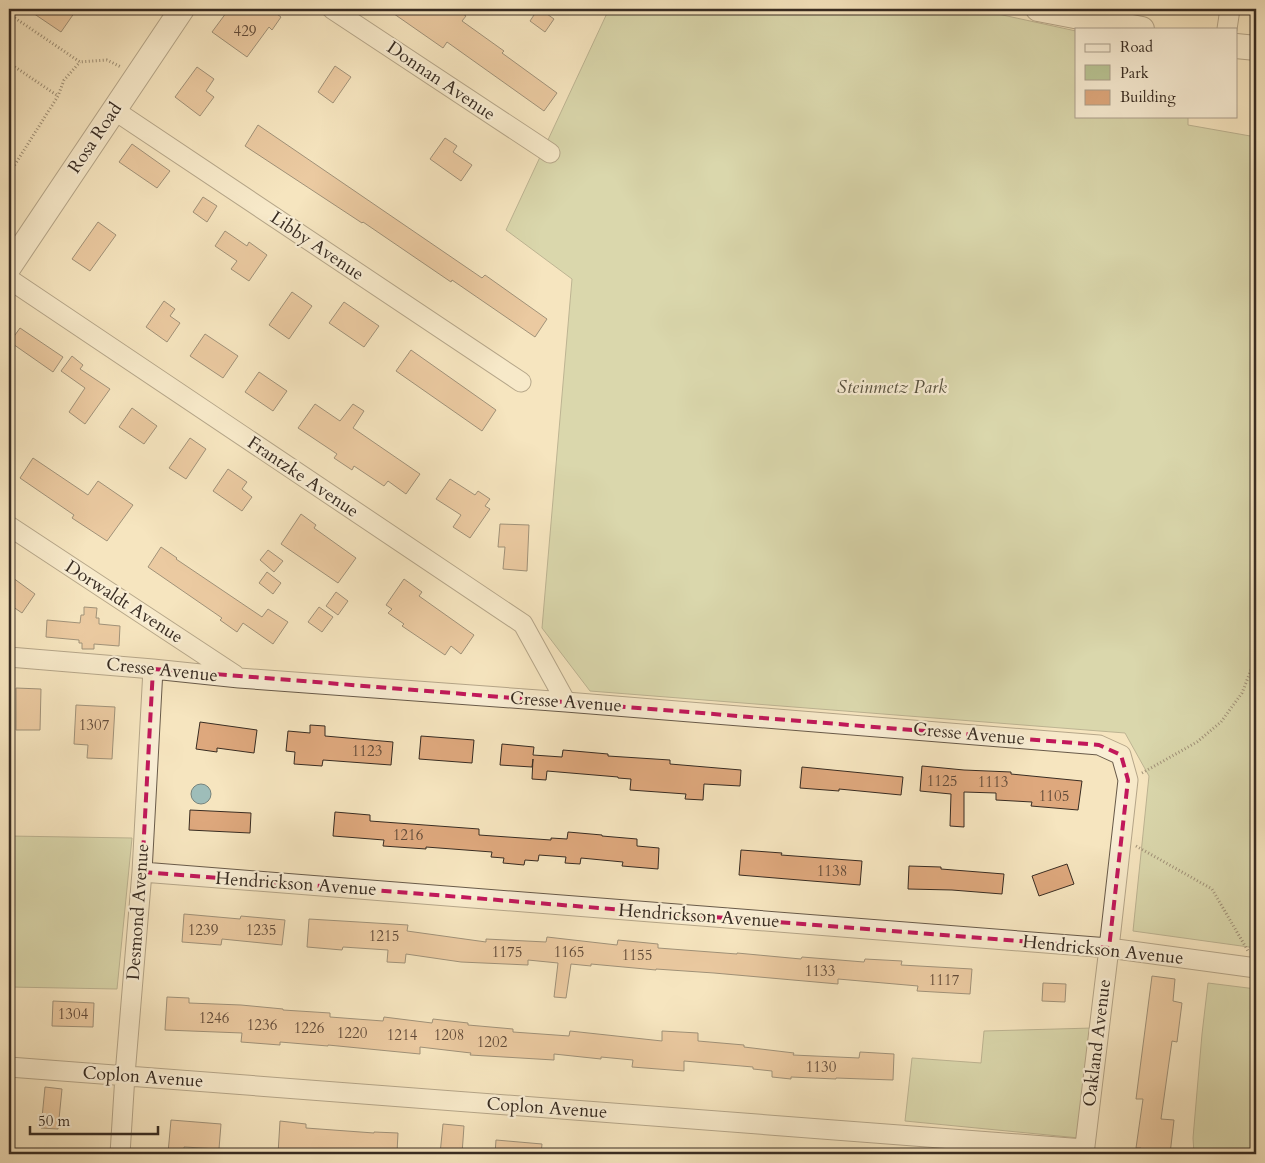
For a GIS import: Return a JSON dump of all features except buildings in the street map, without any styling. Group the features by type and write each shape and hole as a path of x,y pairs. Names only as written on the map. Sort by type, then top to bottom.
{"street":[{"name":"Rosa Road","path":"9,267 182,9"},
{"name":"Donnan Avenue","path":"332,9 550,153"},
{"path":"1038,9 1137,28"},
{"path":"1227,28 1230,9"},
{"path":"1238,46 1256,48"},
{"name":"Libby Avenue","path":"114,110 521,382"},
{"name":"Frantzke Avenue","path":"9,279 522,624 566,702"},
{"name":"Dorwaldt Avenue","path":"9,526 239,678"},
{"name":"Cresse Avenue","path":"9,657 239,678 1099,745 1121,754"},
{"name":"Desmond Avenue","path":"120,1154 142,872 153,669"},
{"name":"Oakland Avenue","path":"1084,1152 1128,780 1121,754"},
{"name":"Hendrickson Avenue","path":"142,872 1109,948 1254,962"},
{"name":"Coplon Avenue","path":"9,1067 1084,1152"}],"path":[{"path":"9,14 80,62 108,60 137,76"},
{"path":"9,174 58,96 64,80 80,62"},
{"path":"9,63 58,96"},
{"path":"1128,780 1197,742 1222,722 1242,694 1256,657"},
{"path":"1122,837 1212,889 1254,962"}],"highlighted area":[{"path":"153,669 1099,745 1121,755 1128,780 1109,948 142,872"}],"green space":[{"name":"Steinmetz Park","path":"609,9 975,9 1075,31 1075,118 1188,118 1188,125 1256,137 1256,948 1133,931 1149,776 1125,733 590,691 542,628 572,279 506,230"},
{"path":"9,836 132,838 117,989 9,987"},
{"path":"1208,983 1256,989 1256,1154 1194,1154 1193,1138"},
{"path":"1093,1028 1079,1138 905,1121 912,1058 981,1063 984,1031"}],"water":[{"path":"197,784 205,784 211,790 211,798 205,804 197,804 191,798 191,790"}]}
